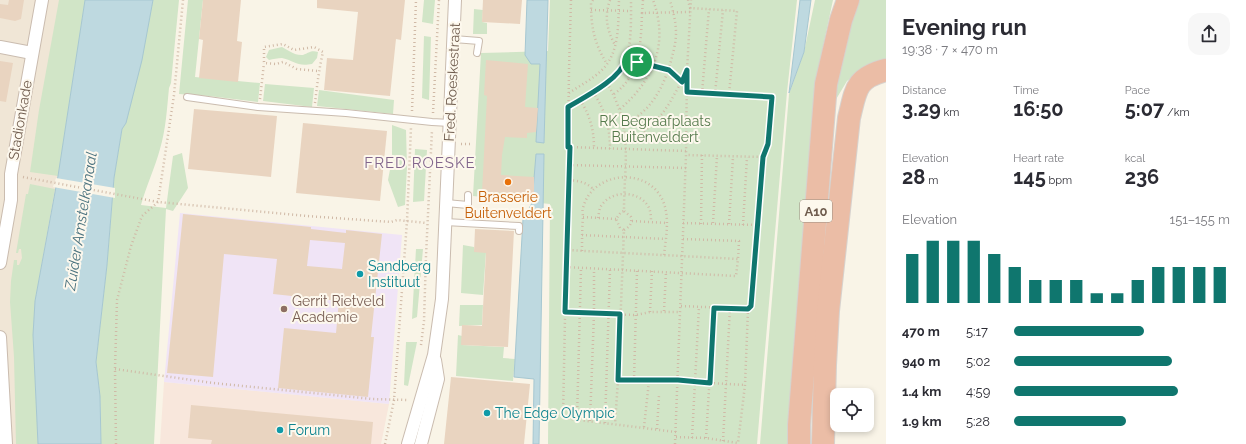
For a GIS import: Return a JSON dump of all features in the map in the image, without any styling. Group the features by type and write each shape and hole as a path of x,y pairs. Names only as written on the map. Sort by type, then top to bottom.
{"highway":[{"name":"A10","path":"799,444 799,425 826,84 841,20 848,0"},
{"name":"A10","path":"823,444 828,311 849,118 855,93 862,80 874,73 886,70"}],"street":[{"name":"Stadionkade","path":"0,263 12,200 6,173 42,0"},
{"name":"Fred. Roeskestraat","path":"408,444 434,355 442,300 456,0"},
{"path":"0,47 32,53"},
{"path":"0,336 6,444"},
{"name":"Fred. Roeskestraat","path":"421,444 438,378 434,355"}],"lane":[{"path":"454,39 479,41 477,53"},
{"path":"188,97 258,107 346,113 450,123"},
{"path":"446,204 468,205 468,195"},
{"path":"446,222 519,226 519,232"}],"path":[{"path":"116,444 115,369 117,300 129,254 142,216 158,202 174,95 183,0"},
{"path":"385,444 394,400 407,221 416,0"},
{"path":"421,347 424,321 427,224 439,0"},
{"path":"571,0 568,93 568,147 570,147 563,418 676,432"},
{"path":"593,0 591,23 595,41 607,64"},
{"path":"610,0 606,10 606,24 615,46"},
{"path":"568,93 602,71 613,56 619,0"},
{"path":"568,107 607,83 624,64 630,46 631,0"},
{"path":"614,94 622,89 637,62 641,38 643,0"},
{"path":"620,109 632,99 642,87 653,66 659,44 660,29 658,14 653,0"},
{"path":"624,124 634,120 653,101 662,87 669,70 676,35 674,12 670,0"},
{"path":"675,444 686,168 687,70 690,0"},
{"path":"690,8 737,11 729,94"},
{"path":"702,93 709,9"},
{"path":"591,10 631,11"},
{"path":"715,94 722,10"},
{"path":"642,13 658,14 690,12"},
{"path":"258,107 264,63 264,47 283,44 294,50 314,47 323,52 318,71 314,109"},
{"path":"626,59 669,70 682,82"},
{"path":"264,63 276,64 283,62 297,69 318,71"},
{"path":"626,137 640,136 653,123 669,104 687,70"},
{"path":"607,83 614,94 620,109 626,137 624,211 631,217 632,221 631,225 624,230"},
{"path":"593,92 605,113 610,137 610,149"},
{"path":"676,437 706,438 738,443 745,386 748,309 751,306 763,157 768,144 772,97 687,92"},
{"path":"580,100 590,118 594,148"},
{"path":"570,147 626,149 733,157 763,157"},
{"path":"701,224 702,155"},
{"path":"713,223 716,156"},
{"path":"729,224 733,157"},
{"path":"742,225 747,157"},
{"path":"569,165 686,168"},
{"path":"582,251 583,208 594,189 604,181 612,178 626,177 645,182 656,191 665,206 667,212 667,223 664,255"},
{"path":"36,179 158,202 307,216 391,222 397,220 427,224"},
{"path":"569,180 582,181 594,189"},
{"path":"598,218 601,206 606,200 624,193 642,199 648,206 651,222"},
{"path":"616,219 620,212 624,211"},
{"path":"583,217 616,219"},
{"path":"616,219 620,228 624,230"},
{"path":"632,221 667,223"},
{"path":"684,223 757,225"},
{"path":"615,424 624,230"},
{"path":"582,235 666,238"},
{"path":"566,267 736,276 739,241 683,239"},
{"path":"567,250 738,259"},
{"path":"577,420 581,268"},
{"path":"590,421 594,314 594,268"},
{"path":"605,423 610,269"},
{"path":"634,380 637,271"},
{"path":"650,312 652,271"},
{"path":"664,312 666,272"},
{"path":"680,306 748,309"},
{"path":"692,438 699,307"},
{"path":"706,438 714,308"},
{"path":"723,441 730,308"},
{"path":"565,312 636,315 650,312 680,312"},
{"path":"115,369 213,383 372,399 410,400"},
{"path":"618,380 678,380 745,386"},
{"path":"644,427 649,381"},
{"path":"657,429 659,395"}],"shaded area":[{"path":"0,0 111,0 61,444 0,444"},
{"name":"Gerrit Rietveld Academie","path":"180,213 402,235 389,404 164,382"},
{"path":"164,382 389,404 381,444 160,444"}],"green space":[{"path":"59,0 85,0 58,176 30,172 39,110"},
{"path":"153,0 179,0 171,83 169,88 164,134 141,205 166,208 173,156 182,153 188,188 173,211 166,209 154,444 101,444 100,396 96,362 107,265 114,178 122,129 126,123"},
{"path":"188,0 203,0 195,77 260,83 258,102 179,94"},
{"path":"424,0 435,0 433,24 422,22"},
{"name":"RK Begraafplaats Buitenveldert","path":"550,0 797,0 787,92 757,444 548,444 550,204 473,196 481,53 548,51"},
{"path":"815,0 833,0 821,56 813,117 788,444 760,444 789,94 804,52"},
{"path":"856,0 886,0 886,59 869,65 847,81 835,101 838,65"},
{"path":"474,9 483,10 482,22 487,23 487,34 473,34"},
{"path":"424,36 431,37 429,100 422,98"},
{"path":"282,47 294,54 300,55 316,51 318,52 317,58 312,64 303,65 282,58 269,60 266,57 269,50"},
{"path":"265,84 314,88 312,107 263,101"},
{"path":"319,90 394,100 393,114 317,106"},
{"path":"392,125 406,130 407,167 405,205 398,207 388,180 392,159"},
{"path":"415,149 427,150 424,201 413,202"},
{"path":"30,184 55,189 35,301 33,335 38,444 16,444 14,357 10,302 11,281 14,260 17,260 17,265 19,265 22,258 21,249 19,249 18,253 16,253 26,194 28,194"},
{"path":"463,245 474,247 475,252 486,252 483,295 461,293"},
{"path":"416,249 423,249 417,317 412,319"},
{"path":"460,305 483,305 482,325 459,326"},
{"path":"458,335 462,336 462,345 504,347 503,358 515,359 513,381 456,376"},
{"path":"406,342 417,342 408,386 404,385"}],"water":[{"name":"Zuider Amstelkanaal","path":"85,0 153,0 142,60 126,123 122,129 114,178 107,265 96,362 100,396 101,444 38,444 33,335 35,301 58,176"},
{"path":"527,0 548,0 544,143 536,142 540,64 531,64 525,55"},
{"path":"800,0 811,0 804,52 789,93"},
{"path":"536,154 544,154 539,444 533,444 534,379 514,377 523,219 532,203"}],"pier":[{"path":"56,178 115,188 115,198 53,187"}],"building":[{"path":"9,0 24,0 21,19 15,21 0,18 0,4 8,5"},
{"path":"203,0 241,0 237,41 242,42 238,82 199,78 203,40 199,39"},
{"path":"317,0 405,0 401,40 396,39 390,96 324,90 327,58 353,60 358,12 317,8"},
{"path":"483,0 522,0 520,24 482,22"},
{"path":"486,60 528,64 525,107 538,108 536,132 527,133 527,138 505,137 501,175 534,177 534,194 482,192 487,96 484,95"},
{"path":"0,61 13,63 6,102 0,101"},
{"path":"194,109 277,116 271,177 188,169"},
{"path":"303,123 387,131 380,201 296,193"},
{"path":"183,214 311,227 311,229 346,233 346,230 382,234 371,337 374,337 368,397 278,388 284,328 336,333 339,301 273,294 277,259 224,254 213,377 167,373","holes":["310,240 345,243 342,269 307,266"]},
{"path":"475,229 514,231 508,347 461,345 462,325 482,326 486,253 474,252"},
{"name":"The Edge Olympic","path":"451,377 530,384 524,444 444,444"},
{"name":"Forum","path":"191,405 373,422 371,444 211,444 212,440 188,438"}],"place":[{"name":"Brasserie Buitenveldert","path":"508,182"},
{"name":"Sandberg Instituut","path":"360,274"},
{"name":"Gerrit Rietveld Academie","path":"284,309"},
{"name":"The Edge Olympic","path":"487,413"},
{"name":"Forum","path":"280,430"}],"district":[{"name":"FRED ROESKE","path":"420,163"}],"route":[{"path":"626,59 637,62 669,70 682,82 687,70 687,92 772,97 768,144 763,157 751,306 748,309 714,308 710,383 678,380 618,380 620,314 565,312 570,147 568,147 568,107 607,83 624,64 626,59"}]}
